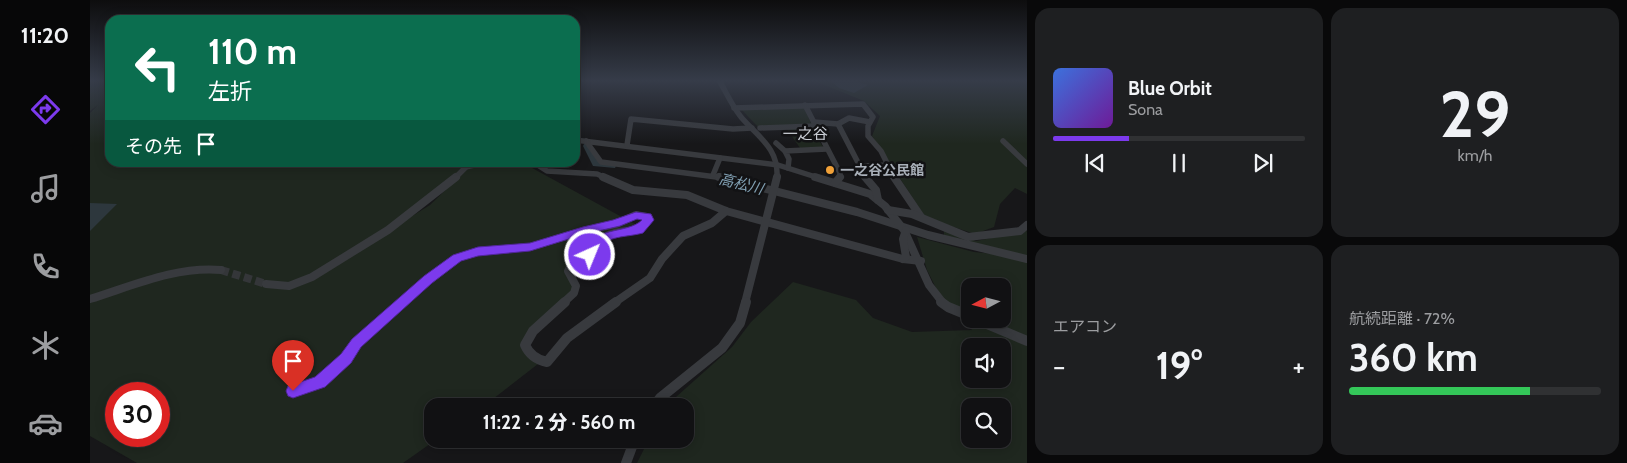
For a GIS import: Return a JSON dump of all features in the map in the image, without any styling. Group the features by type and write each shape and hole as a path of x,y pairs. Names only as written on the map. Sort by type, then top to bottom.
{"street":[{"path":"660,398 722,348 740,323 767,222 778,165 768,143 752,128 731,102"},
{"path":"734,108 863,104 872,112 873,117 868,126 868,136 881,151 904,194 921,217"},
{"path":"805,105 840,173 840,178 835,183"},
{"path":"760,128 838,124 849,118 870,122"},
{"path":"627,145 631,119 733,129 752,128"},
{"path":"838,124 865,176 876,190 878,200"},
{"path":"580,140 778,165 870,194 904,228 938,299 948,307 961,312"},
{"path":"586,140 600,162 713,175 928,235 1027,259"},
{"path":"1003,141 1027,164"},
{"path":"776,143 785,150 789,158 788,168"},
{"path":"785,150 827,149"},
{"path":"713,175 720,158"},
{"path":"861,166 888,165"},
{"path":"266,284 284,287 298,283 355,252 406,220 466,167"},
{"path":"541,167 547,171 596,174 633,190 687,195 726,211 903,259 921,261"},
{"path":"567,172 568,167"},
{"path":"888,210 921,217 968,237 1020,231 1027,225"},
{"path":"293,391 320,382 346,359 356,343 428,280 457,258 478,252 530,247 583,231 616,224 636,215 647,217 648,220 639,230 616,232 595,244 585,261 570,267 568,271 576,286 574,293 533,331 525,345 526,350 547,362 567,338 585,323 650,278 662,259 683,236 712,222 726,211"},
{"path":"903,259 906,257 903,239 904,228"},
{"path":"90,299 188,271 206,268 221,270"},
{"path":"995,328 1027,342"},
{"path":"626,463 632,448"}],"shaded area":[{"path":"90,102 105,102 105,167 464,167 409,218 430,205 466,170 475,167 530,167 642,228 616,232 570,267 576,286 525,345 538,364 494,398 424,398 424,448 403,463 137,463 109,447 170,447 170,382 105,382 105,445 90,436 90,113 98,105 90,111"},
{"path":"865,102 1027,102 1027,194 1015,188 1000,204 994,227 975,234 926,218 872,136 880,116"},
{"path":"803,106 812,125 758,127 740,108"},
{"path":"812,128 823,147 800,148 787,129"},
{"path":"90,203 117,204 90,231"},
{"path":"944,228 976,241 1027,231 1027,463 637,463 644,448 694,448 694,398 675,398 732,347 751,322 793,282 856,300 873,318 912,332 972,330 970,328 1011,328 1011,278 961,278 961,318 938,292 927,270 917,237 974,252 994,254 944,238"}],"waterway":[{"name":"高松川","path":"587,146 596,164 612,166"}],"tunnel":[{"path":"221,270 266,284"}],"place":[{"name":"一之谷公民館","path":"830,170"}],"district":[{"name":"一之谷","path":"805,134"}],"route":[{"path":"293,391 320,382 346,359 356,343 428,280 457,258 478,252 530,247 583,231 616,224 636,215 647,217 648,220 645,225 639,230 616,232 595,244 591,249 590,255"}]}
